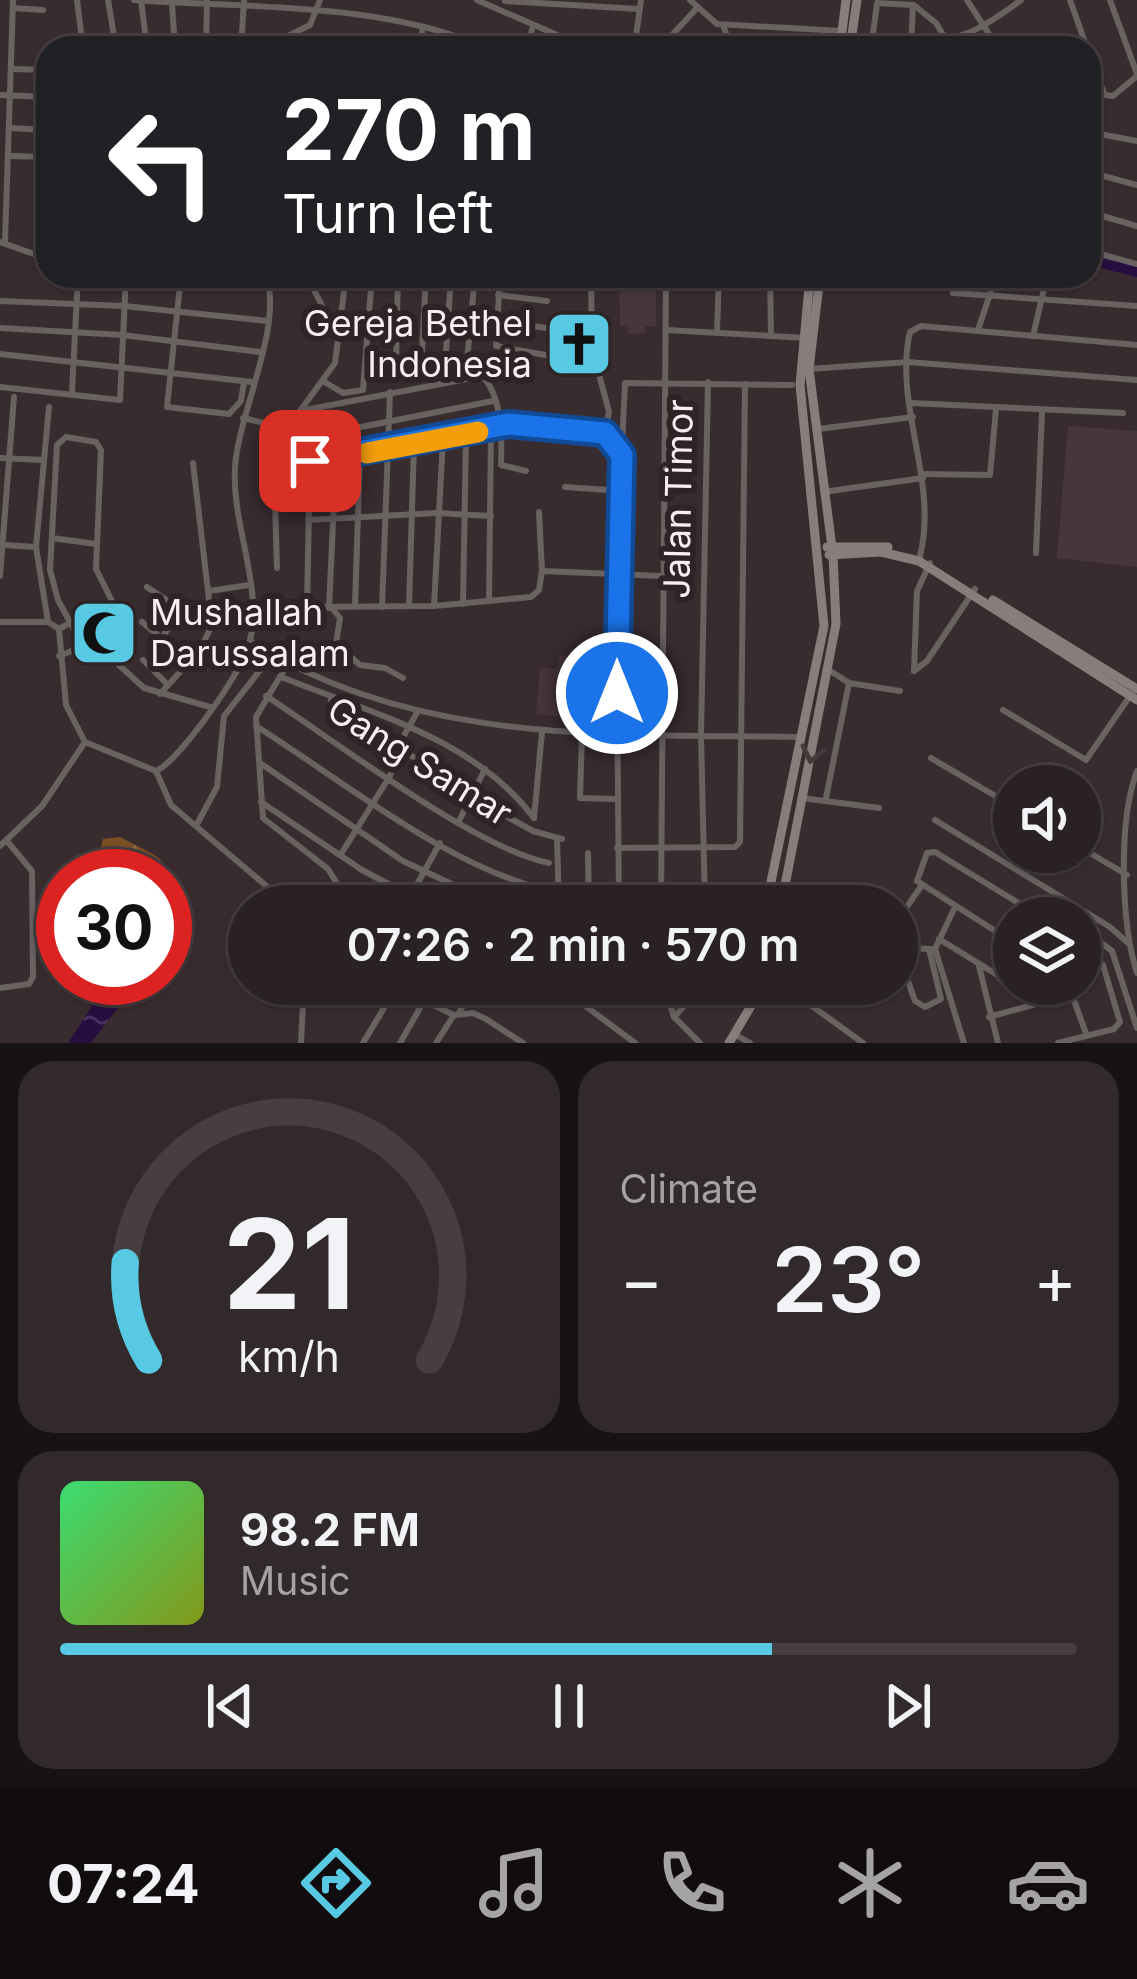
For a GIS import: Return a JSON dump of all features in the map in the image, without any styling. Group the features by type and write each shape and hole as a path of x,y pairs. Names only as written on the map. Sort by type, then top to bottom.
{"main road":[{"path":"841,36 846,0"},
{"path":"852,36 857,0"},
{"path":"770,885 824,626 802,419 809,288"},
{"path":"785,885 836,624 832,551 806,338 817,288"},
{"path":"818,552 872,544 926,562 1135,695"},
{"path":"790,785 803,793"},
{"path":"732,1039 753,1005"}],"street":[{"path":"77,0 81,36"},
{"path":"108,0 114,36"},
{"path":"145,36 138,0 243,3 423,27 450,36"},
{"path":"295,36 320,13 320,0"},
{"path":"477,0 640,4 636,36"},
{"path":"691,0 723,25 842,31"},
{"path":"967,0 990,36"},
{"path":"965,36 1021,0"},
{"path":"1070,0 1083,36"},
{"path":"1101,85 1105,95 1113,96 1137,75 1110,0"},
{"path":"172,1 175,36"},
{"path":"206,36 207,2"},
{"path":"873,36 877,2 913,5 936,22 945,36"},
{"path":"242,36 243,3"},
{"path":"504,3 551,36"},
{"path":"36,254 3,242 3,221 13,4 44,10"},
{"path":"911,36 913,5"},
{"path":"673,36 698,8"},
{"path":"0,18 13,18"},
{"path":"723,25 727,36"},
{"path":"530,36 533,26"},
{"path":"421,36 423,27"},
{"path":"0,46 13,46"},
{"path":"0,74 36,70"},
{"path":"0,94 36,96"},
{"path":"0,117 10,117"},
{"path":"10,128 36,129"},
{"path":"1101,136 1137,141"},
{"path":"0,142 10,143"},
{"path":"9,156 36,157"},
{"path":"1101,173 1137,185"},
{"path":"1101,216 1137,226"},
{"path":"1101,254 1137,264"},
{"path":"71,393 77,288"},
{"path":"0,387 117,401 123,394 125,288"},
{"path":"180,288 166,405 229,414 241,401 269,322 267,288"},
{"path":"313,288 340,340"},
{"path":"345,288 335,363 300,411 310,461 305,604 434,606 535,596 542,571 539,512"},
{"path":"322,380 340,392 363,390 371,288"},
{"path":"398,288 396,372 462,365 468,357 474,288"},
{"path":"421,370 425,288"},
{"path":"445,366 450,288"},
{"path":"499,288 497,349 550,356"},
{"path":"591,288 592,348 607,398 605,433 622,455"},
{"path":"661,885 666,288"},
{"path":"717,331 719,288"},
{"path":"770,288 771,335"},
{"path":"978,330 991,288"},
{"path":"1033,337 1042,288"},
{"path":"952,292 1137,306"},
{"path":"498,295 547,301"},
{"path":"0,301 177,310 269,322"},
{"path":"497,321 547,328"},
{"path":"974,591 927,661 914,671 926,525 910,403 908,335 916,327 1137,345"},
{"path":"0,328 123,335 260,352"},
{"path":"667,330 806,338"},
{"path":"0,354 248,382"},
{"path":"809,369 908,362 1137,380"},
{"path":"300,411 482,376 502,427 503,469 526,471"},
{"path":"619,885 616,572 625,383 665,380 793,386"},
{"name":"Jalan Timor","path":"704,885 700,736 708,381"},
{"path":"156,771 172,761 250,641 249,585 235,481 248,382"},
{"path":"617,848 735,847 740,842 746,383"},
{"path":"382,607 390,392"},
{"path":"0,576 4,458 14,397"},
{"path":"305,438 493,401"},
{"path":"910,403 1123,413"},
{"path":"48,622 36,547 49,406"},
{"path":"824,492 923,476 990,475 996,409"},
{"path":"1036,553 1042,412"},
{"path":"815,429 913,417"},
{"path":"242,418 263,423 273,434 277,568"},
{"path":"310,461 502,427 605,433"},
{"path":"489,601 491,429"},
{"path":"463,604 466,435"},
{"path":"59,656 96,644 118,626 120,617 97,575 101,450 84,439 58,441 52,538 52,588 83,646"},
{"path":"434,606 443,440"},
{"path":"409,606 414,444"},
{"path":"355,606 361,454"},
{"path":"4,458 43,460"},
{"path":"336,459 331,608 340,618 338,646 360,665 385,668 404,678"},
{"path":"160,694 190,662 212,626 198,544 193,463"},
{"path":"565,487 622,491"},
{"path":"308,520 437,513 491,516"},
{"path":"52,538 96,544"},
{"path":"2,545 36,547"},
{"path":"542,571 661,576"},
{"path":"209,591 249,585"},
{"path":"147,587 181,610 161,639"},
{"path":"0,620 48,622 58,629"},
{"path":"58,629 70,622"},
{"path":"142,622 190,662"},
{"path":"58,629 65,705 85,742 99,752 156,771"},
{"path":"250,641 288,663 418,711 542,732 801,737"},
{"path":"96,644 133,681 160,694 210,707"},
{"path":"196,826 217,787 224,716 272,656"},
{"path":"143,660 168,685"},
{"path":"288,663 266,696 256,726 261,802 266,824 328,868 338,885"},
{"path":"829,670 848,683 901,691"},
{"path":"281,677 412,729 515,790 534,818"},
{"path":"826,798 848,683"},
{"path":"323,694 471,796 533,831 560,838 560,885"},
{"path":"1003,710 1086,760 1135,695"},
{"name":"Gang Samar","path":"266,696 459,821 529,859 549,863"},
{"path":"341,854 390,776 398,746 412,729 418,711"},
{"path":"256,726 440,843 523,885"},
{"path":"533,831 542,732"},
{"path":"582,734 580,798 616,799"},
{"path":"0,988 29,984 32,977 32,874 3,843 68,773 85,742"},
{"path":"931,758 993,795"},
{"path":"259,763 357,830 455,885"},
{"path":"459,821 485,770"},
{"path":"156,771 165,798 265,885"},
{"path":"1137,771 1126,875 1127,943 1137,973"},
{"path":"803,793 879,808"},
{"path":"261,802 390,885"},
{"path":"935,820 1110,927 1127,943"},
{"path":"417,885 440,843"},
{"path":"993,930 922,885 916,875 932,850 1008,897"},
{"path":"588,854 589,885"},
{"path":"1101,860 1126,875"},
{"path":"381,885 383,881"},
{"path":"918,891 922,885"},
{"path":"918,1003 925,1007 940,999 932,949 955,907"},
{"path":"938,939 993,975"},
{"path":"1101,943 1112,951 1137,1028"},
{"path":"918,949 932,949"},
{"path":"932,949 964,1043"},
{"path":"1058,1043 1120,1022 1101,964"},
{"path":"979,966 998,1043"},
{"path":"301,1043 303,1005"},
{"path":"363,1043 387,1005"},
{"path":"400,1043 422,1005"},
{"path":"434,1005 486,1019 523,1043"},
{"path":"436,1043 461,1005"},
{"path":"584,1005 635,1043"},
{"path":"670,1005 674,1017 700,1043"},
{"path":"674,1017 685,1005"},
{"path":"810,1005 863,1043"},
{"path":"989,1017 1035,1005"},
{"path":"1076,1005 1087,1036"},
{"path":"732,1039 750,1043"}],"shaded area":[{"path":"619,288 656,288 656,326 645,326 645,333 628,334 627,327 620,326"},
{"path":"1068,426 1137,431 1137,567 1057,558"},
{"path":"559,655 599,660 593,721 536,714 540,668 557,669"}],"green space":[{"path":"120,837 144,849 101,849 103,839"}],"water":[{"path":"93,1005 120,1005 91,1043 68,1043"}],"waterway":[{"path":"1101,262 1137,271"}],"slow traffic":[{"path":"367,453 478,432"}],"place":[{"name":"Gereja Bethel Indonesia","path":"579,344"},
{"name":"Mushallah Darussalam","path":"104,633"}],"route":[{"path":"310,461 443,440 508,424 605,433 622,455 617,693"}]}
